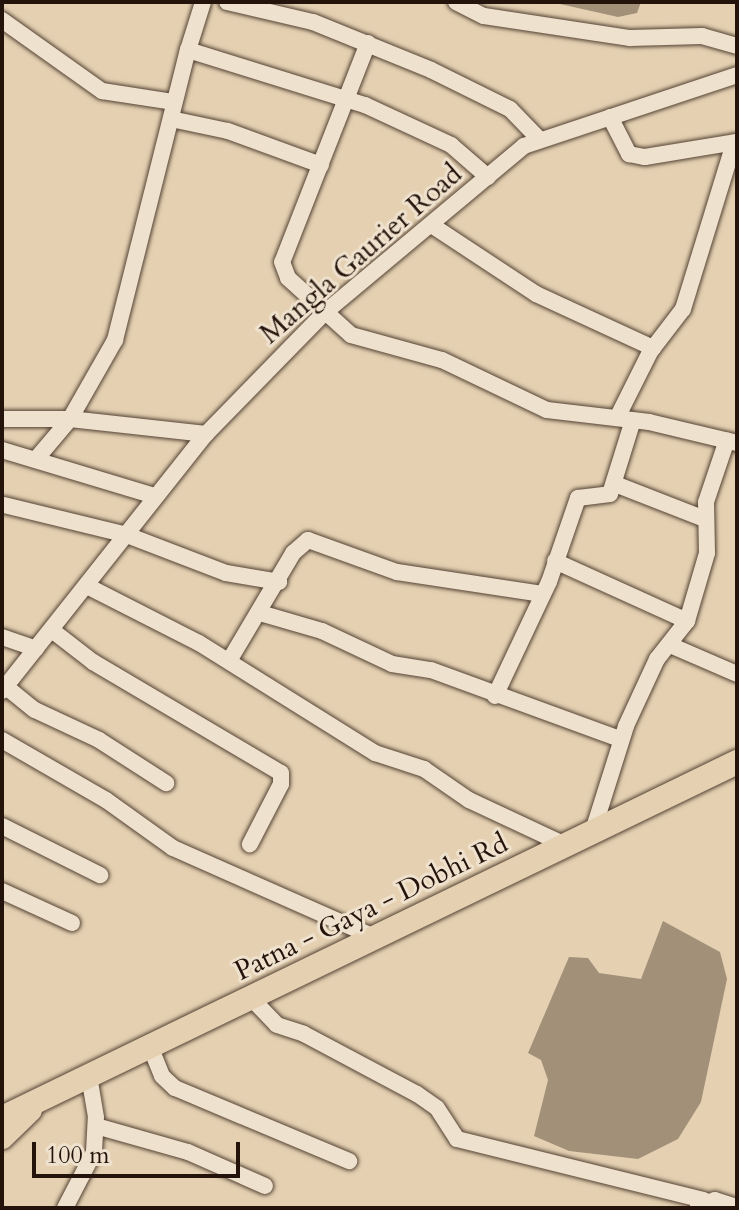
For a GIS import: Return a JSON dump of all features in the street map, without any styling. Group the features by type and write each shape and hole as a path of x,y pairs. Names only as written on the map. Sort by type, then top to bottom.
{"main road":[{"name":"Patna - Gaya - Dobhi Rd","path":"2,1118 31,1108 150,1046 737,762"},
{"name":"Patna - Gaya - Dobhi Rd","path":"2,1137 31,1108"}],"street":[{"path":"37,458 70,419 115,340 172,110 203,2"},
{"path":"227,2 313,22 368,43 498,102 538,138"},
{"path":"456,2 484,16 630,38 702,36 737,46"},
{"path":"2,20 102,91 172,110 321,165"},
{"path":"368,43 282,267 323,314 351,335 442,360 547,410 625,419 732,442 709,489 705,519 707,553 687,621 657,659 620,739 592,834"},
{"path":"188,50 348,98 451,145 488,177"},
{"name":"Mangla Gaurier Road","path":"4,688 89,587 154,496 206,434 323,314 538,138 737,75"},
{"path":"495,696 542,594 578,498 610,494 615,484 625,419 653,348 683,309 736,143 645,157 629,154 610,117"},
{"path":"433,226 536,294 653,348"},
{"path":"2,419 70,419 206,434"},
{"path":"2,450 37,458 154,496"},
{"path":"615,484 705,519"},
{"path":"4,505 127,535 226,573 279,582"},
{"path":"229,661 279,582 293,553 308,540 397,572 542,594"},
{"path":"555,561 687,621"},
{"path":"89,587 229,661 375,753 424,769 469,800 567,846"},
{"path":"260,613 308,625 392,664 431,670 495,696 620,739"},
{"path":"53,631 93,662 281,773 281,784 250,844"},
{"path":"2,637 36,649"},
{"path":"670,645 737,674"},
{"path":"4,688 35,710 99,740 166,783"},
{"path":"2,740 106,800 173,848 376,938"},
{"path":"2,826 100,875"},
{"path":"2,891 72,923"},
{"path":"251,998 277,1025 304,1034 417,1094 437,1108 457,1139 700,1204 737,1207"},
{"path":"150,1046 162,1076 175,1088 349,1161"},
{"path":"65,1208 94,1152 96,1126 89,1076"},
{"path":"96,1126 188,1152 265,1186"}],"shaded area":[{"path":"551,2 641,2 637,13 618,17"},
{"path":"663,921 720,952 727,979 701,1102 678,1139 638,1159 569,1151 534,1136 548,1080 541,1060 528,1053 569,957 588,958 599,973 641,979"}]}
